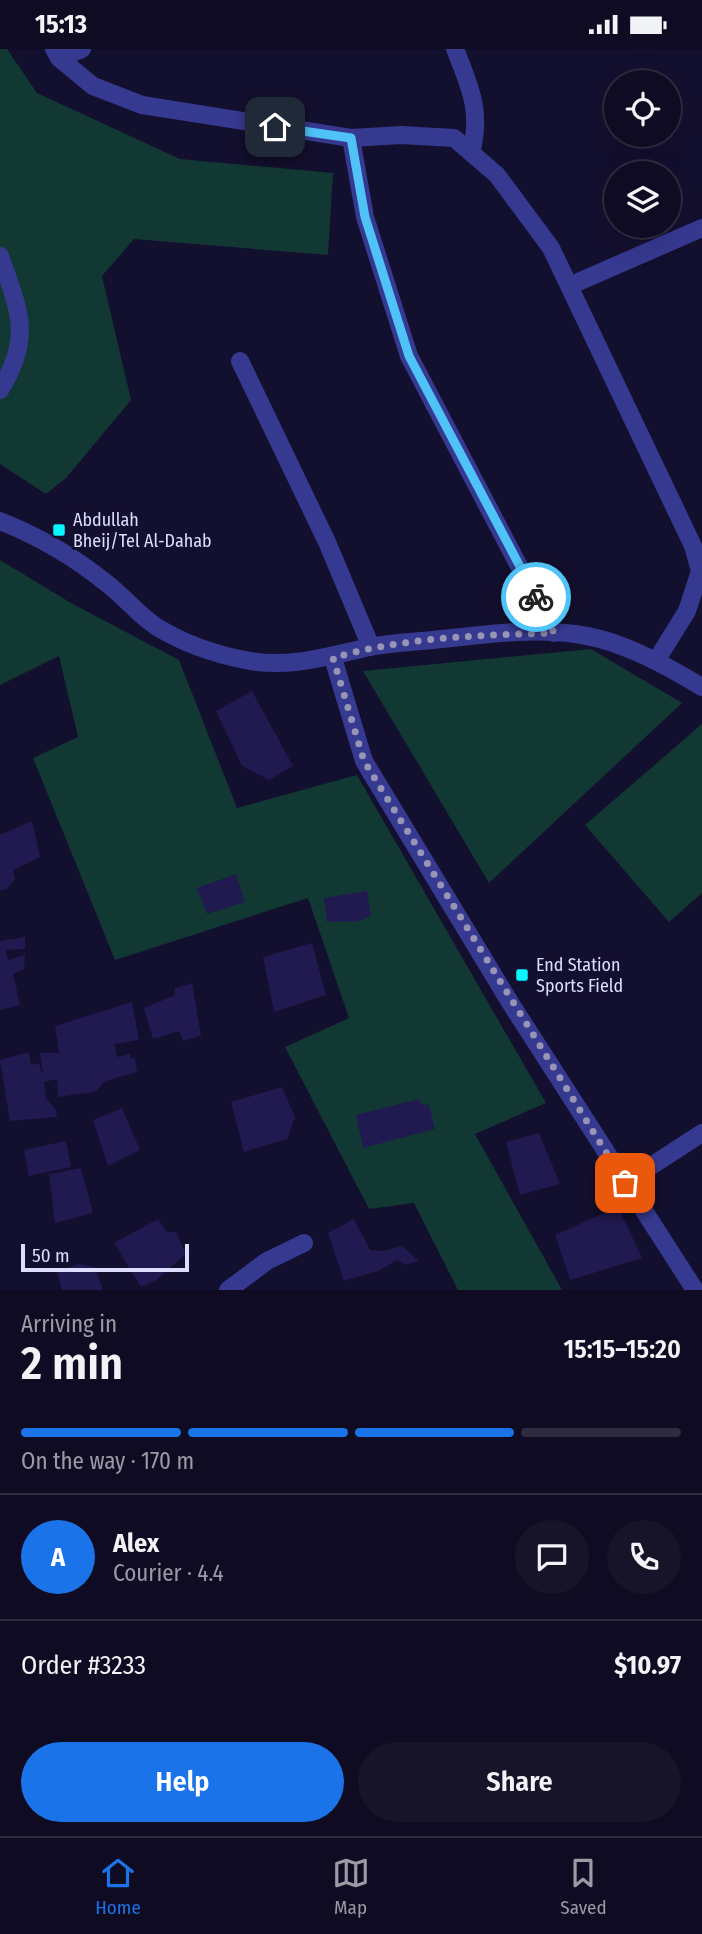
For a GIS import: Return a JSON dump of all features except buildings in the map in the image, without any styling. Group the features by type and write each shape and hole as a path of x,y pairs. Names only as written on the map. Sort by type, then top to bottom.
{"street":[{"path":"56,53 82,49"},
{"path":"455,49 474,99 478,129 471,153"},
{"path":"56,53 93,86 142,105 351,138 401,135 454,138 497,175 551,248 693,545 699,571 687,611 656,661"},
{"path":"351,138 365,217 409,356 554,633"},
{"path":"569,286 702,228"},
{"path":"0,255 14,297 22,335 16,364 0,390"},
{"path":"240,361 327,543 371,647"},
{"path":"0,521 31,533 70,556 105,582 155,626 197,647 247,661 290,664 333,658 371,647 492,634 554,633 583,635 656,661 702,687"},
{"path":"333,658 364,761 625,1183 695,1290"},
{"path":"625,1183 702,1133"},
{"path":"228,1290 267,1261 304,1243"}],"green space":[{"path":"0,49 7,49 37,93 180,159 333,173 328,255 134,239 102,276 131,400 66,478 46,494 0,464"},
{"path":"0,560 71,603 179,660 237,808 357,775 546,1103 475,1134 562,1290 458,1290 414,1203 369,1209 285,1047 349,1018 308,898 115,960 33,758 78,737 59,656 0,685"},
{"path":"591,649 682,703 489,883 363,671"},
{"path":"702,724 702,893 669,922 585,825"}],"way so far":[{"path":"536,597 554,633 492,634 371,647 333,658 364,761 511,1004 625,1183"}],"place":[{"name":"Abdullah Bheij/Tel Al-Dahab","path":"59,530"},
{"name":"End Station Sports Field","path":"522,975"}],"route":[{"path":"275,127 351,138 365,217 409,356 536,597"}]}
